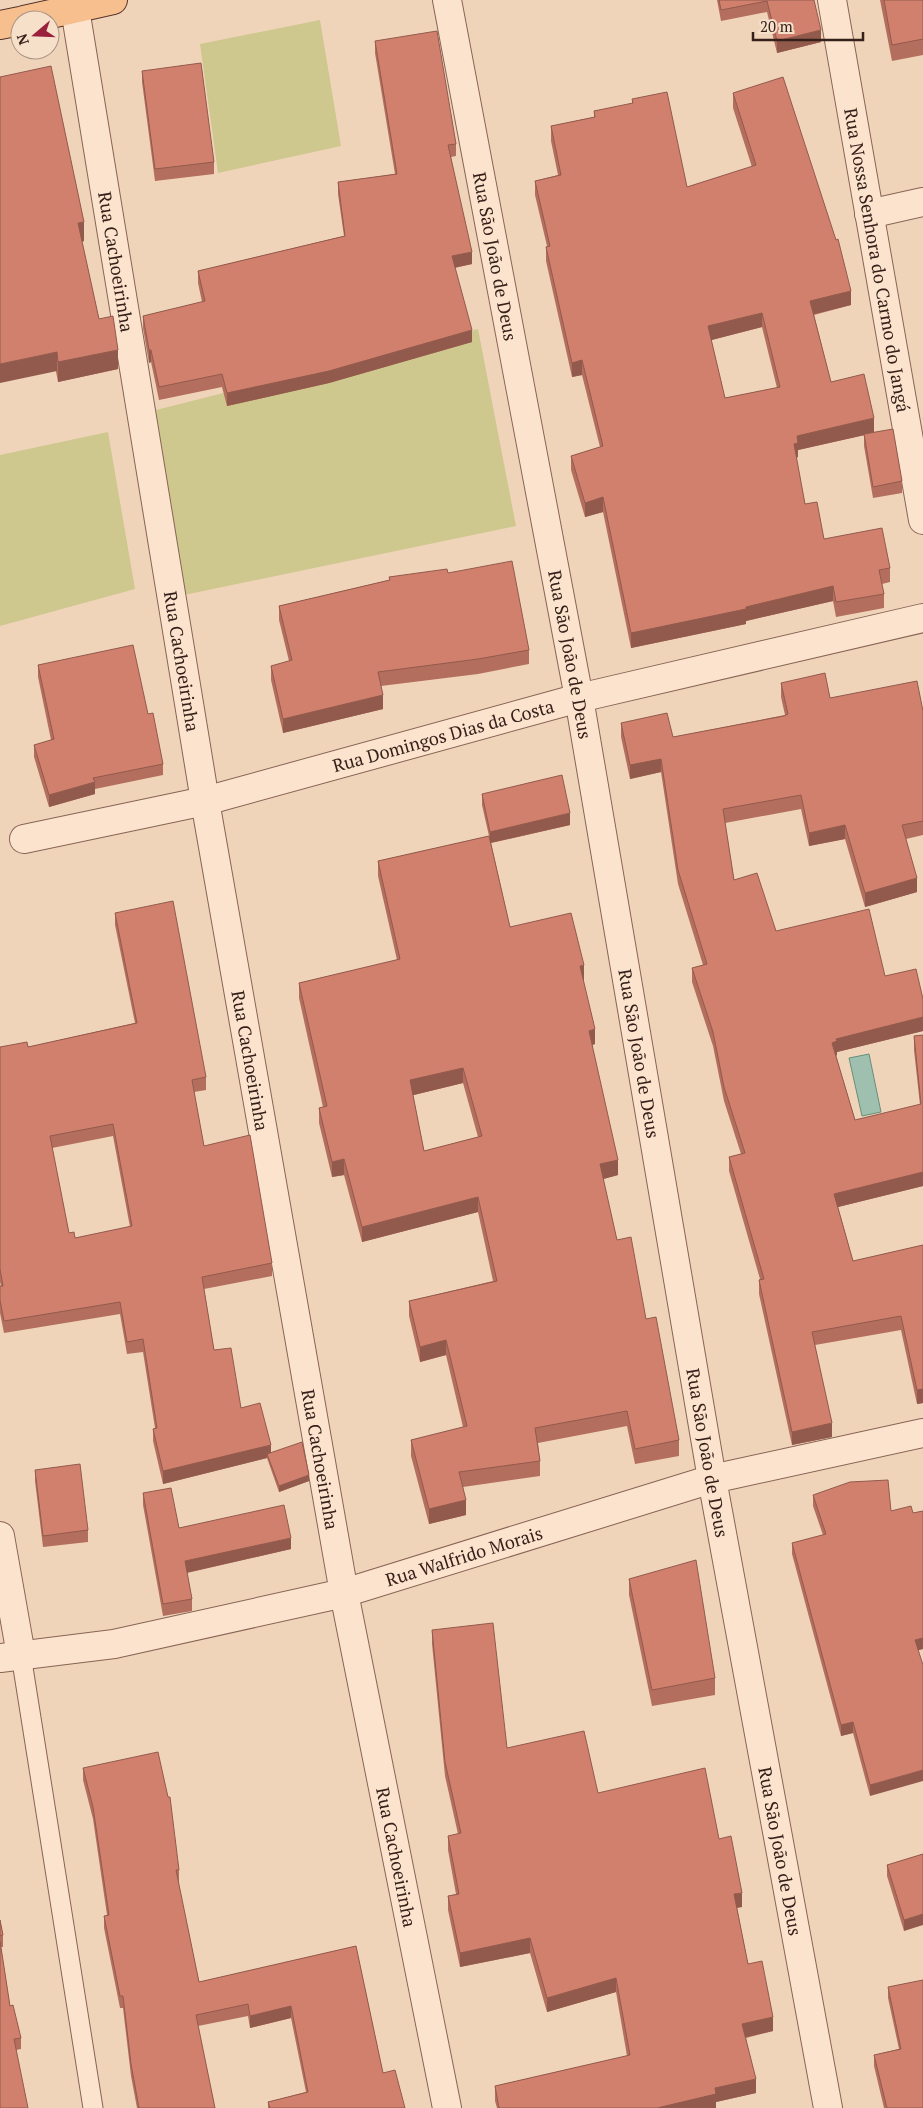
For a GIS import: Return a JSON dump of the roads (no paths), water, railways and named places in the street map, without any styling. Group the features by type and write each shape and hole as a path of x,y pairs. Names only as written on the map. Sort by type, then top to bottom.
{"main road":[{"path":"60,12 113,0"}],"street":[{"name":"Rua São João de Deus","path":"447,0 579,698 712,1479 828,2108"},
{"name":"Rua Nossa Senhora do Carmo do Jangá","path":"832,0 923,520"},
{"name":"Rua Cachoeirinha","path":"74,9 205,801 344,1593 447,2108"},
{"path":"869,214 923,202"},
{"name":"Rua Domingos Dias da Costa","path":"24,839 205,801 579,698 923,618"},
{"name":"Rua Walfrido Morais","path":"10,1656 114,1644 344,1593 712,1479 923,1433"},
{"path":"0,1536 10,1656"}],"lane":[{"path":"10,1656 93,2108"}]}
